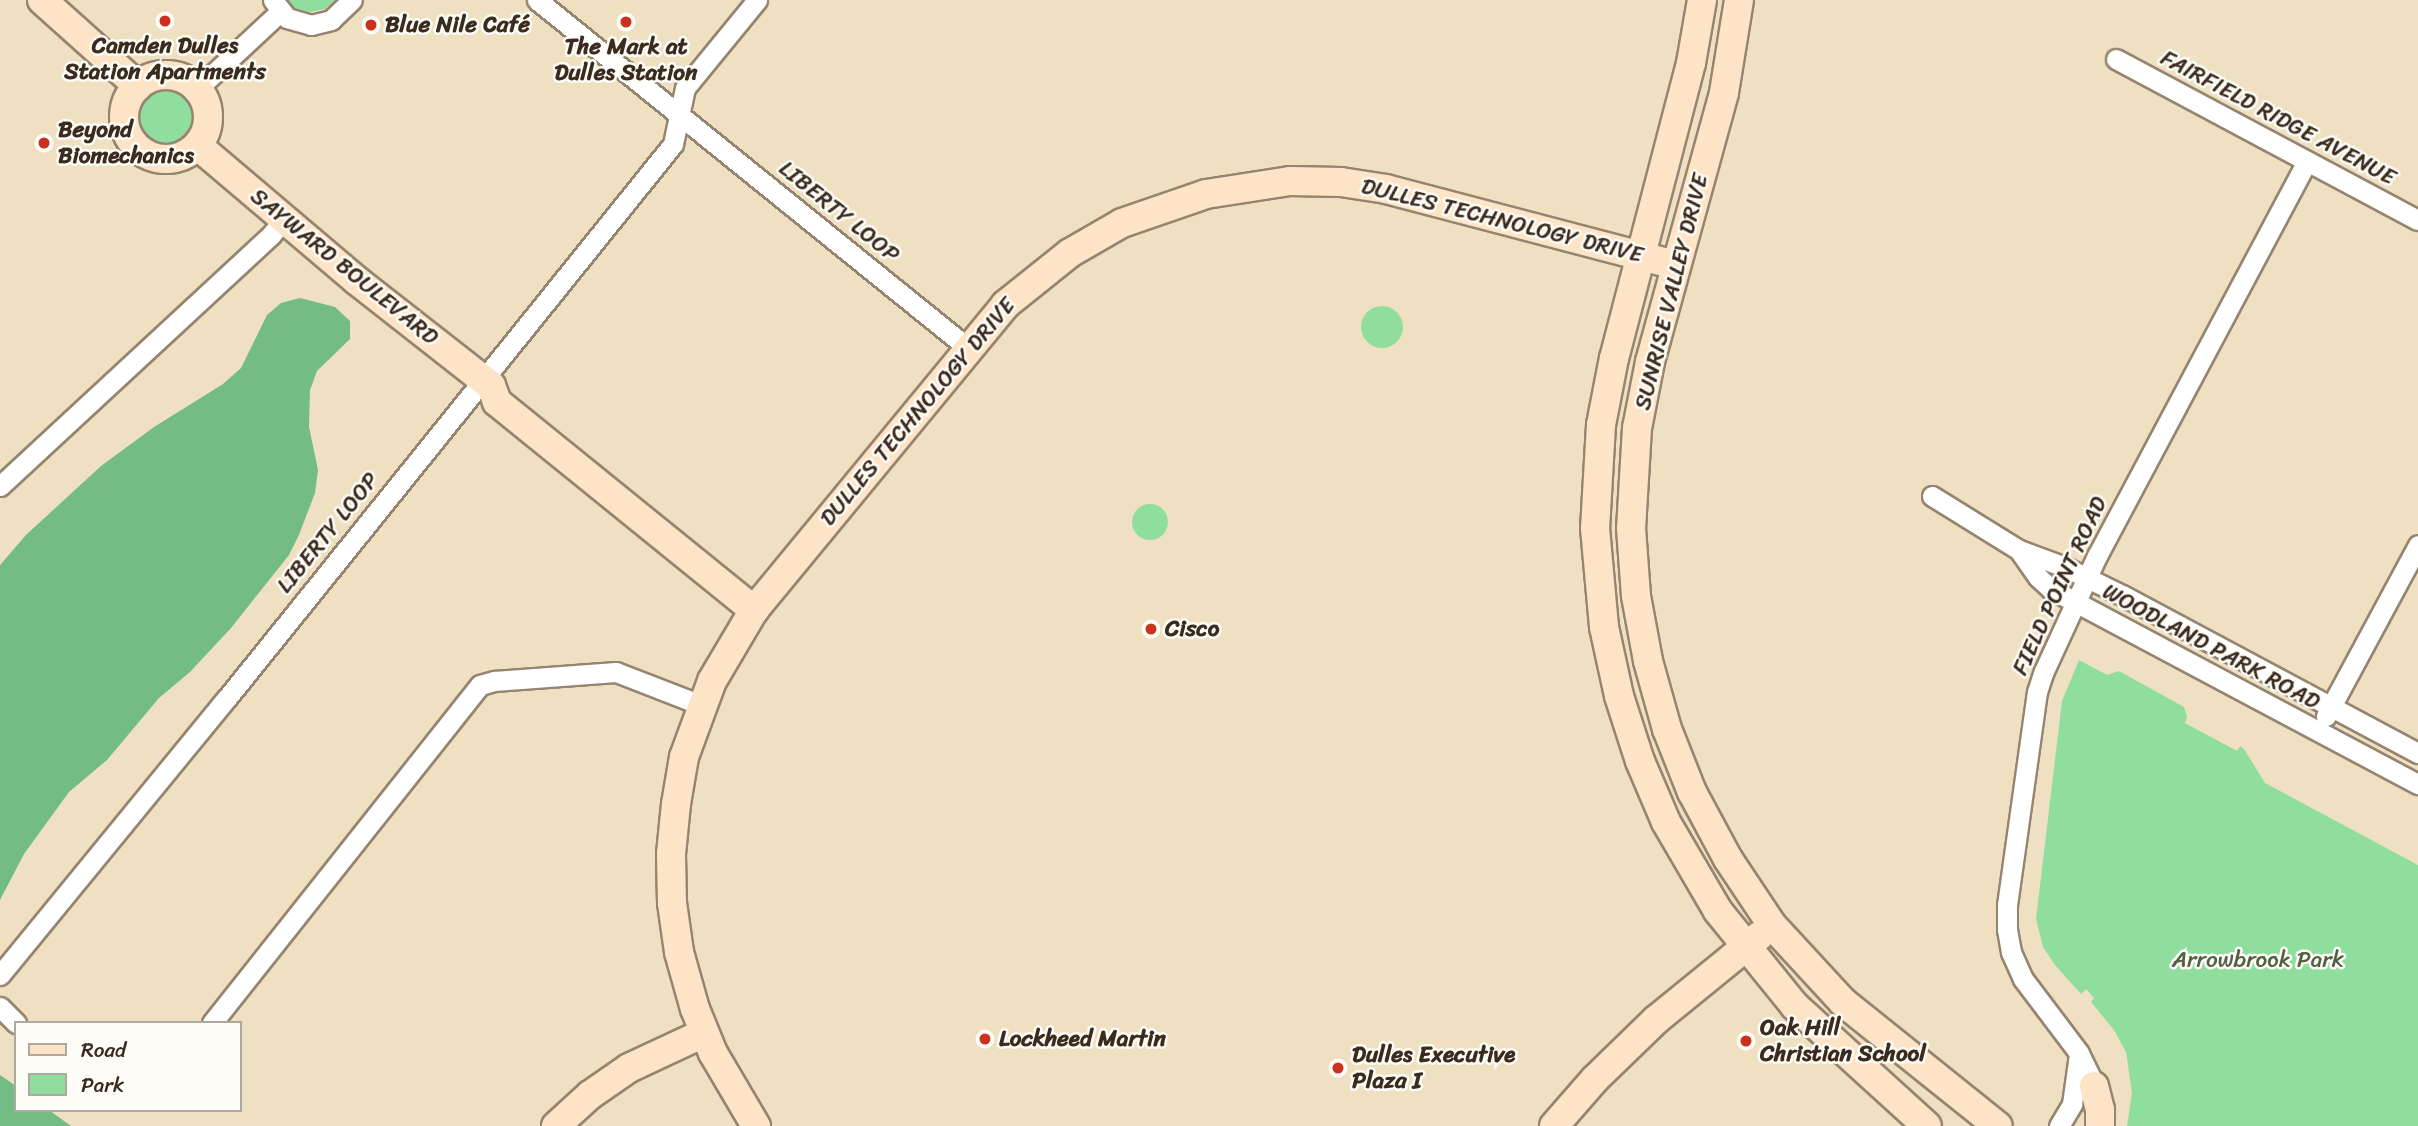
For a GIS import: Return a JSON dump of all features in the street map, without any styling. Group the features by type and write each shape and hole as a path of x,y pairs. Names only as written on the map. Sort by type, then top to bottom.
{"street":[{"path":"42,0 138,86"},
{"path":"197,89 277,6 297,22 311,25 331,20 352,0"},
{"path":"537,0 674,111"},
{"name":"LIBERTY LOOP","path":"0,975 487,383 673,144 674,111 685,88 757,0"},
{"name":"SUNRISE VALLEY DRIVE","path":"1702,0 1691,63 1614,358 1599,447 1595,528 1604,626 1629,730 1654,794 1699,881 1745,948 1805,1016 1927,1126"},
{"name":"SUNRISE VALLEY DRIVE","path":"1739,0 1724,93 1650,362 1637,428 1631,528 1636,596 1657,694 1679,761 1707,824 1772,925 1843,1002 1998,1126"},
{"name":"FAIRFIELD RIDGE AVENUE","path":"2116,59 2418,220"},
{"path":"175,76 197,89 208,111 205,135 198,146 174,159 160,160 136,148 124,123 129,96 138,86 149,79 175,76"},
{"name":"LIBERTY LOOP","path":"674,111 968,348"},
{"name":"SAYWARD BOULEVARD","path":"198,146 487,383 497,402 759,603"},
{"name":"FIELD POINT ROAD","path":"2094,1086 2079,1053 2023,979 2011,952 2007,930 2007,905 2037,692 2044,671 2088,578 2307,161"},
{"name":"DULLES TECHNOLOGY DRIVE","path":"756,1126 722,1072 704,1033 679,952 671,878 673,829 679,782 701,705 724,657 759,603 968,348 1025,287 1096,237 1179,201 1261,184 1317,181 1386,189 1676,265"},
{"path":"0,486 271,235 284,219"},
{"path":"1932,496 2020,550"},
{"path":"2318,730 2418,545"},
{"name":"WOODLAND PARK ROAD","path":"2020,550 2088,578 2418,753"},
{"name":"WOODLAND PARK ROAD","path":"2020,550 2038,577 2076,604 2418,784"},
{"path":"214,1021 480,685 494,681 616,671 701,705"},
{"path":"1554,1126 1649,1026 1772,925"},
{"path":"0,1007 14,1021"},
{"path":"556,1126 590,1095 629,1068 704,1033"},
{"path":"2059,1126 2072,1104 2079,1053"},
{"path":"2086,1126 2093,1107 2094,1086"},
{"path":"2094,1086 2100,1110 2100,1126"}],"green space":[{"path":"284,0 335,0 325,9 310,12 296,9"},
{"path":"161,89 173,89 192,102 197,119 195,131 184,144 173,149 161,149 142,136 137,125 137,113 150,94"},
{"path":"300,298 335,307 350,321 350,339 317,371 310,390 309,427 318,470 315,493 299,535 289,555 231,628 190,672 159,698 107,760 69,792 24,854 0,900 0,565 26,535 101,466 154,427 223,384 241,368 267,315 281,303"},
{"path":"1382,306 1397,312 1403,327 1397,342 1382,348 1367,342 1361,327 1367,312"},
{"path":"1150,504 1163,509 1168,522 1163,535 1150,540 1137,535 1132,522 1137,509"},
{"name":"Arrowbrook Park","path":"2079,660 2107,675 2119,671 2184,707 2187,717 2185,723 2237,751 2240,746 2244,749 2265,783 2418,865 2418,1126 2127,1126 2132,1093 2126,1052 2114,1030 2091,1002 2094,998 2086,989 2081,994 2055,965 2043,947 2036,919 2062,701"},
{"path":"0,1075 14,1085 14,1112 52,1112 71,1126 0,1126"}],"place":[{"name":"Camden Dulles Station Apartments","path":"165,21"},
{"name":"The Mark at Dulles Station","path":"626,22"},
{"name":"Blue Nile Café","path":"371,25"},
{"name":"Beyond Biomechanics","path":"44,143"},
{"name":"Cisco","path":"1151,629"},
{"name":"Lockheed Martin","path":"985,1039"},
{"name":"Oak Hill Christian School","path":"1746,1041"},
{"name":"Dulles Executive Plaza I","path":"1338,1068"}]}
